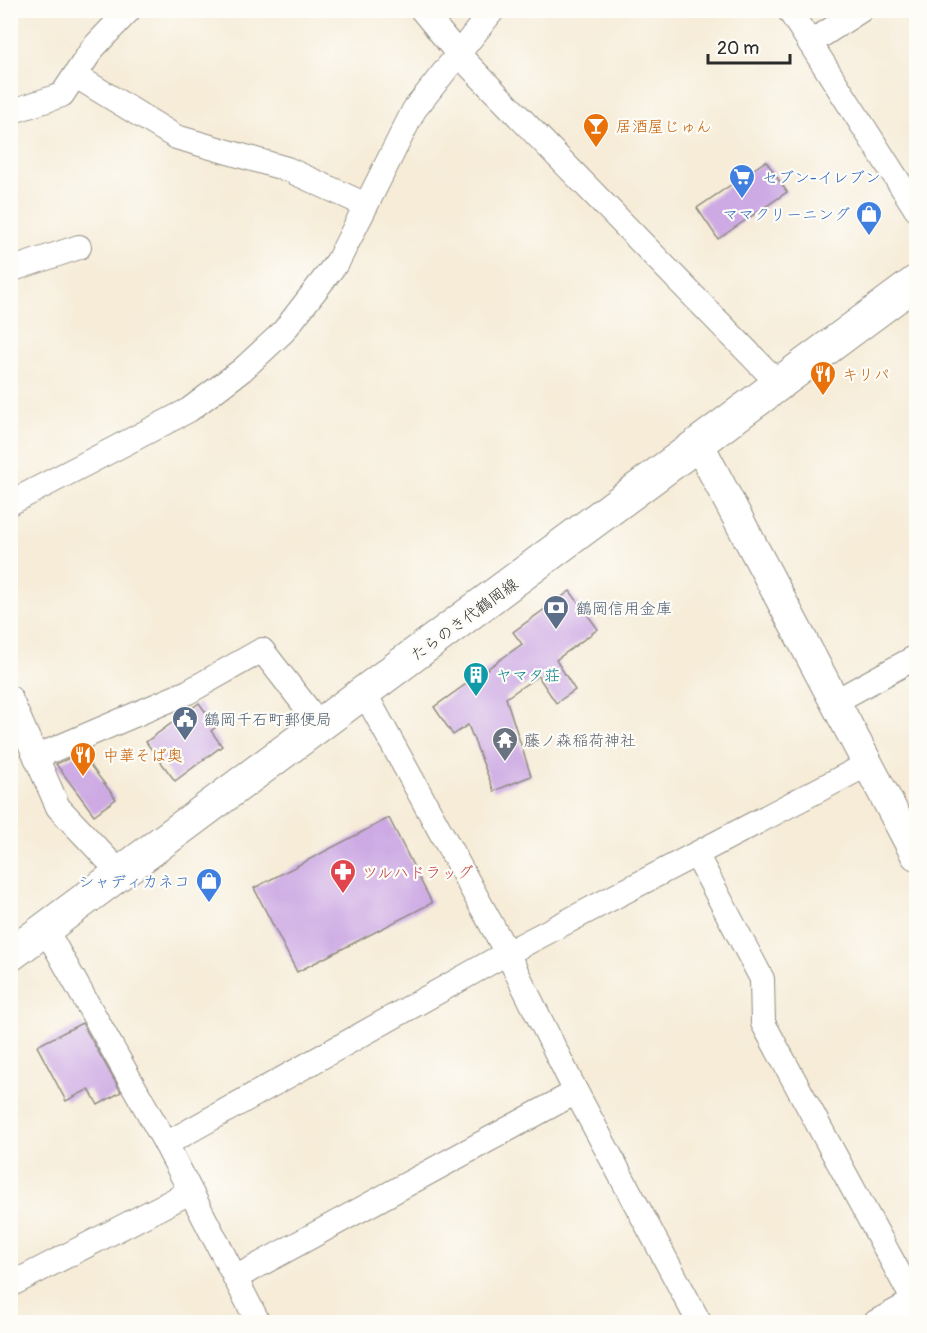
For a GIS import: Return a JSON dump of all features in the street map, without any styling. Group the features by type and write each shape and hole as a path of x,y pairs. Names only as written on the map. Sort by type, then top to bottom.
{"main road":[{"name":"たらのき代鶴岡線","path":"10,955 916,282"}],"street":[{"path":"10,112 62,95 93,48 129,10"},
{"path":"422,10 459,55 780,385"},
{"path":"10,503 189,410 242,370 283,332 338,261 414,110 493,10"},
{"path":"789,10 916,209"},
{"path":"810,43 861,10"},
{"path":"76,76 176,137 286,169 366,205"},
{"path":"10,270 79,246"},
{"path":"699,445 916,855"},
{"path":"36,757 188,692 262,650 320,725"},
{"path":"836,701 916,657"},
{"path":"364,692 507,953 576,1092 699,1323"},
{"path":"10,698 58,807 121,874"},
{"path":"166,1144 507,953 868,764"},
{"path":"696,854 762,979 763,1023 915,1301 876,1323"},
{"path":"46,930 166,1144 258,1323"},
{"path":"235,1278 576,1092"},
{"path":"10,1285 190,1192"}],"building":[{"name":"セブン-イレブン","path":"766,161 787,192 718,239 697,208"},
{"path":"570,591 598,629 556,660 575,690 556,703 538,676 506,698 531,776 494,791 468,725 453,735 434,707 522,644 513,632"},
{"path":"199,703 216,727 211,731 222,746 175,781 146,742"},
{"name":"中華そば奥","path":"81,753 116,799 94,815 56,764"},
{"name":"ツルハドラッグ","path":"389,818 432,903 297,972 254,888"},
{"path":"82,1023 121,1092 98,1105 89,1089 66,1101 37,1046"}],"place":[{"name":"居酒屋じゅん","path":"596,149"},
{"name":"セブン-イレブン","path":"742,200"},
{"name":"ママクリーニング","path":"869,237"},
{"name":"キリパ","path":"823,397"},
{"name":"鶴岡信用金庫","path":"556,631"},
{"name":"ヤマタ荘","path":"476,698"},
{"name":"鶴岡千石町郵便局","path":"185,742"},
{"name":"藤ノ森稲荷神社","path":"505,763"},
{"name":"中華そば奥","path":"83,778"},
{"name":"ツルハドラッグ","path":"343,895"},
{"name":"シャディカネコ","path":"209,904"}]}
